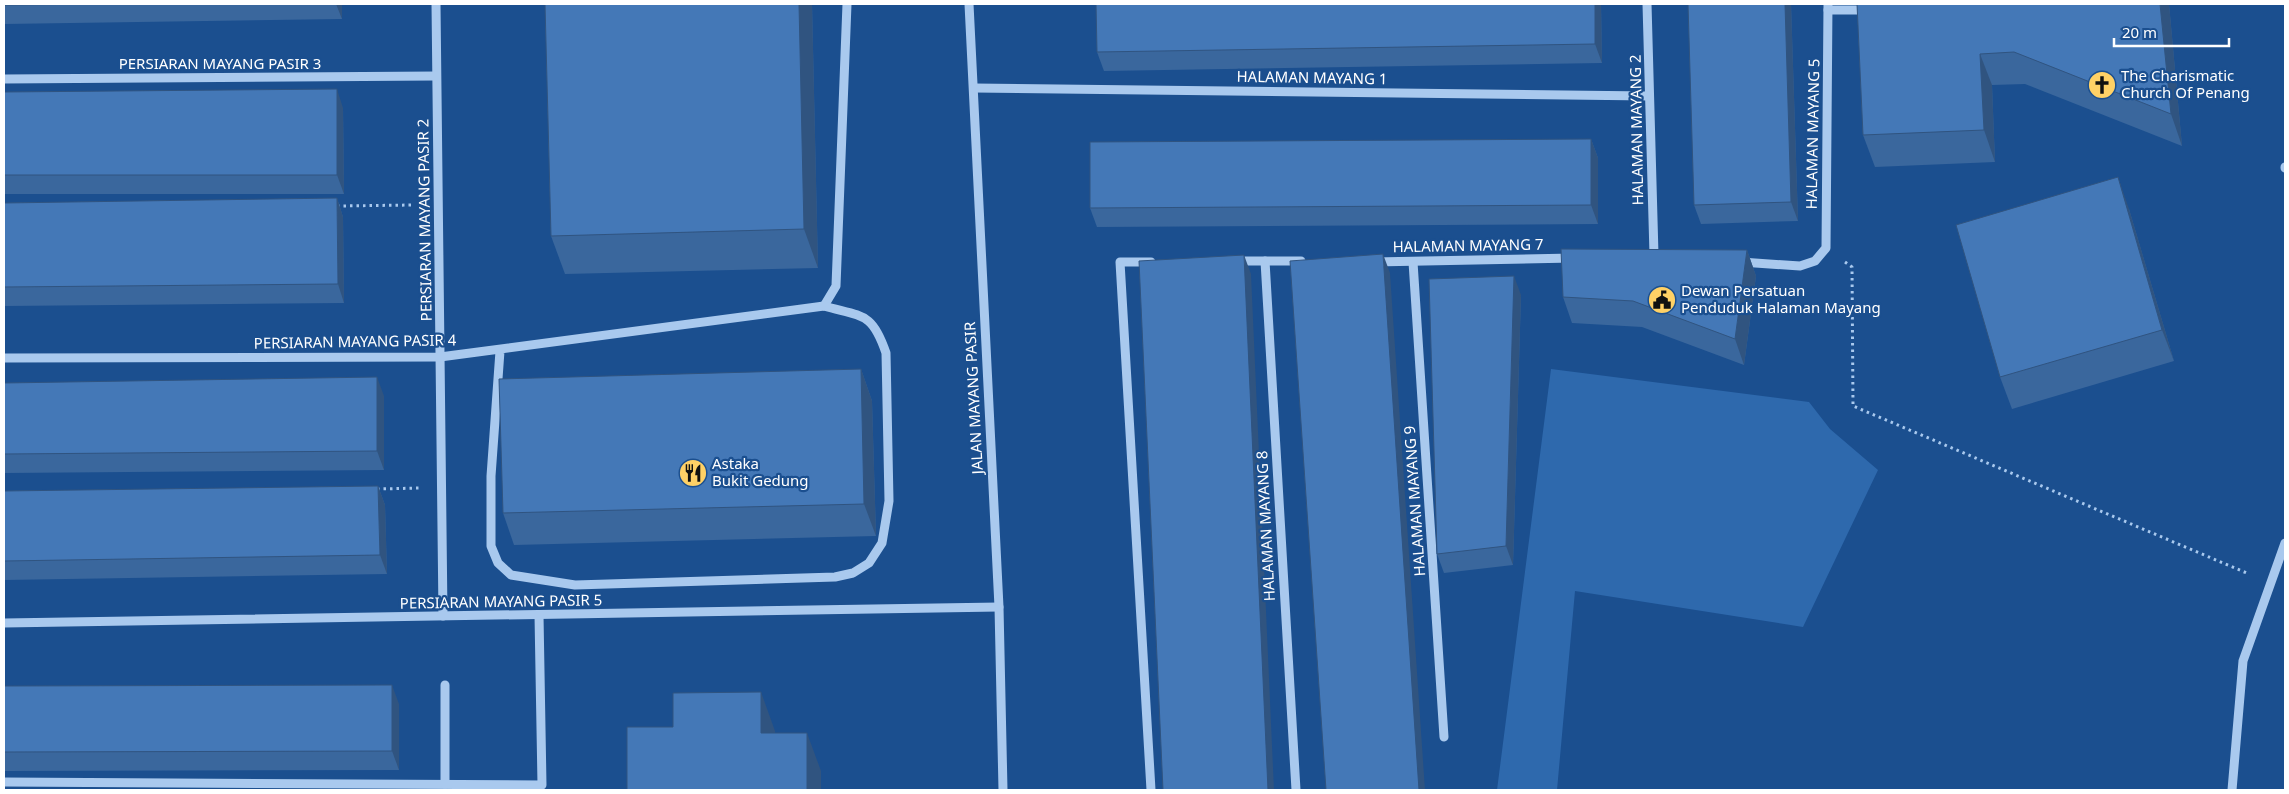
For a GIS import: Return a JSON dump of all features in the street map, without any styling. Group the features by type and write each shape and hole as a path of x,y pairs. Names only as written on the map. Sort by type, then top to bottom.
{"street":[{"name":"PERSIARAN MAYANG PASIR 2","path":"436,4 443,616"},
{"path":"500,351 491,476 491,546 498,563 511,575 575,585 835,578 853,574 869,563 882,543 889,502 886,353 879,333 868,319 824,306 836,286 847,4"},
{"name":"JALAN MAYANG PASIR","path":"969,4 999,608 1003,790"},
{"name":"HALAMAN MAYANG 2","path":"1647,4 1649,255 1663,256"},
{"path":"1828,7 1877,10"},
{"name":"HALAMAN MAYANG 5","path":"1826,248 1828,7"},
{"name":"PERSIARAN MAYANG PASIR 3","path":"4,79 436,76"},
{"name":"HALAMAN MAYANG 1","path":"974,88 1649,96"},
{"path":"1732,261 1800,266 1815,261 1826,248"},
{"name":"HALAMAN MAYANG 7","path":"1364,262 1586,257"},
{"path":"1226,261 1314,261"},
{"name":"HALAMAN MAYANG 8","path":"1264,261 1296,790"},
{"path":"1152,790 1120,262 1159,262"},
{"name":"HALAMAN MAYANG 9","path":"1413,262 1444,738"},
{"name":"PERSIARAN MAYANG PASIR 4","path":"4,358 440,357 500,351 824,306"},
{"path":"2232,790 2243,661 2285,543"},
{"name":"PERSIARAN MAYANG PASIR 5","path":"4,623 999,608"},
{"path":"4,782 180,787 445,784 545,788 540,615"},
{"path":"445,685 445,784"}],"path":[{"path":"330,206 438,205"},
{"path":"1826,248 1852,266 1853,406 2271,583"},
{"path":"372,489 442,488"}],"shaded area":[{"path":"1551,369 1809,402 1830,429 1878,470 1803,627 1575,591 1557,790 1497,790"}],"building":[{"path":"4,4 108,4 4,5"},
{"path":"545,4 799,4 804,229 551,236"},
{"path":"1096,4 1595,4 1595,44 1097,52"},
{"path":"1688,4 1785,4 1791,202 1694,205"},
{"name":"The Charismatic Church Of Penang","path":"1857,4 2160,4 2171,114 2014,52 1980,54 1984,130 1863,135"},
{"path":"337,89 337,175 4,175 4,92"},
{"path":"1591,139 1591,205 1090,208 1090,142"},
{"path":"2118,177 2162,330 2000,377 1956,225"},
{"path":"337,198 338,284 4,287 4,203"},
{"path":"1561,249 1747,250 1735,339 1633,301 1563,297"},
{"path":"1383,254 1419,790 1326,790 1290,261"},
{"path":"1244,255 1268,790 1163,790 1139,261"},
{"path":"1514,276 1506,546 1437,554 1429,279"},
{"name":"Astaka Bukit Gedung","path":"861,369 864,504 503,513 499,379"},
{"path":"377,377 377,451 4,454 4,383"},
{"path":"378,486 380,555 4,561 4,491"},
{"path":"392,685 392,751 4,752 4,686"},
{"path":"761,692 761,733 807,733 807,790 627,790 627,727 673,727 673,693"}],"place":[{"name":"The Charismatic Church Of Penang","path":"2102,85"},
{"name":"Dewan Persatuan Penduduk Halaman Mayang","path":"1662,300"},
{"name":"Astaka Bukit Gedung","path":"693,473"}]}
